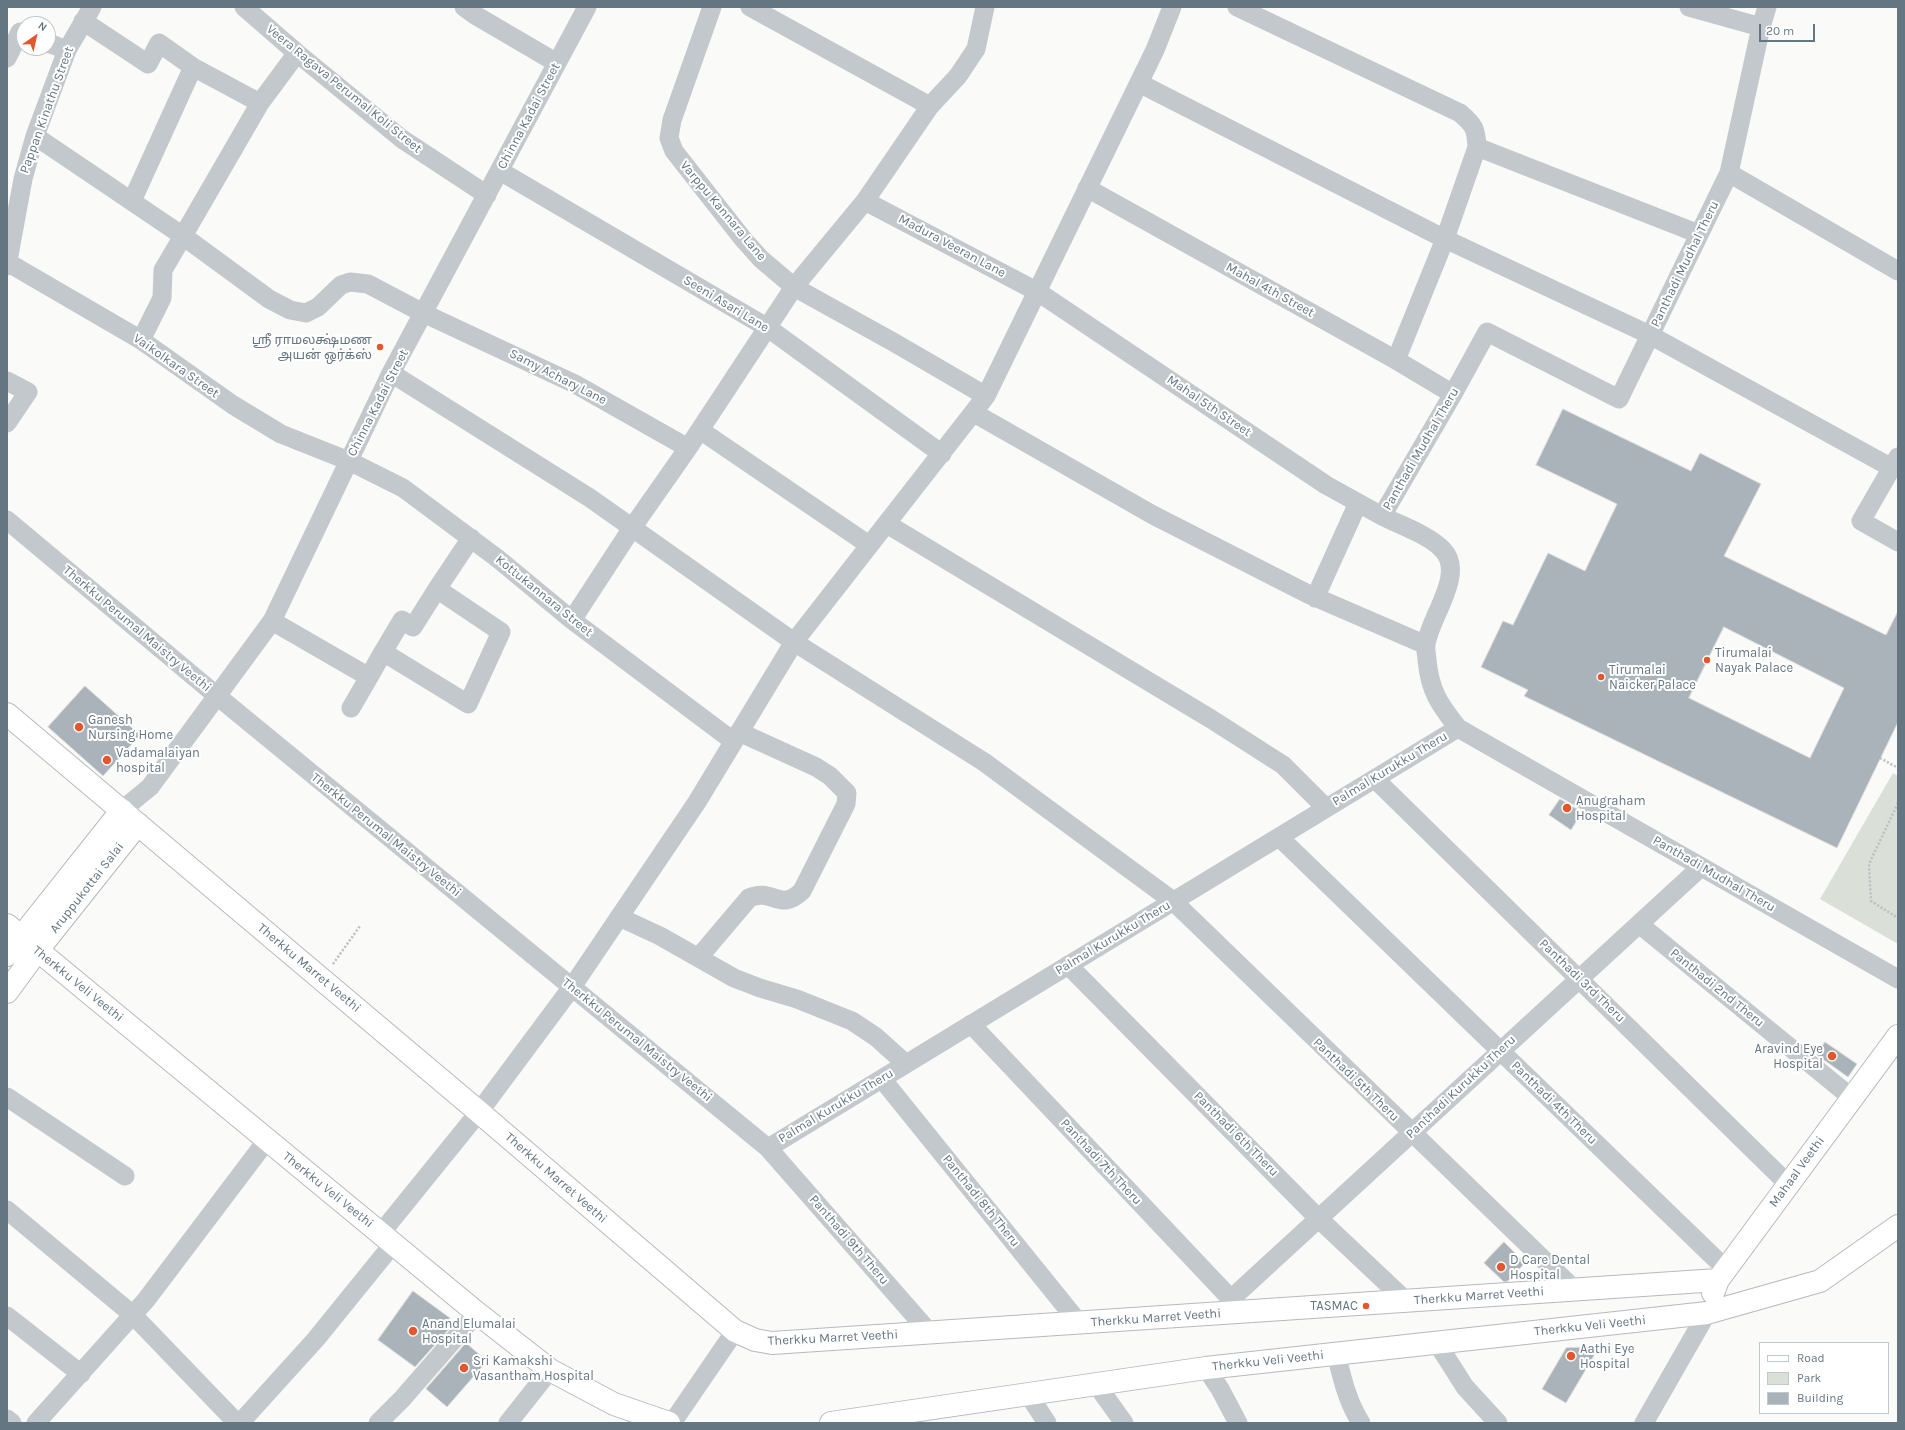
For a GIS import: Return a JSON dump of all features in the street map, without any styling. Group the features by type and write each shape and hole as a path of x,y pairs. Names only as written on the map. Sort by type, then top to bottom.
{"main road":[{"name":"Therkku Marret Veethi","path":"7,714 479,1112 735,1331 755,1340 772,1343 1079,1323 1232,1306 1406,1301 1575,1290 1722,1274"},
{"name":"Aruppukottai Salai","path":"7,955 130,817"},
{"name":"Aruppukottai Salai","path":"7,992 22,938"},
{"name":"Therkku Veli Veethi","path":"22,938 387,1239 550,1370 614,1404 669,1423"},
{"name":"Mahaal Veethi","path":"1707,1313 1722,1274 1898,1036"},
{"name":"Therkku Veli Veethi","path":"831,1423 879,1420 1028,1394 1206,1368 1707,1313 1820,1281 1898,1226"}],"street":[{"name":"Veera Ragava Perumal Koli Street","path":"244,7 296,53 402,139 486,195"},
{"path":"464,7 475,15 558,63"},
{"name":"Chinna Kadai Street","path":"130,817 150,787 272,621 391,373 587,7"},
{"name":"Varppu Kannara Lane","path":"712,7 672,120 669,138 674,151 743,239 761,259 794,287 986,396"},
{"path":"750,7 930,106"},
{"path":"572,620 794,287 865,201 930,106 958,76 976,49 984,7"},
{"path":"240,1423 316,1339 479,1112 572,987 697,802 794,642 986,396 1155,50 1172,7"},
{"path":"1237,7 1460,113 1471,122 1477,132 1477,147 1445,240 1396,360"},
{"path":"1689,7 1761,27"},
{"name":"Panthadi Mudhal Theru","path":"1767,7 1761,27 1729,173 1619,399 1487,332 1382,516 1432,541 1444,551 1450,564 1450,577 1426,645 1429,679 1439,704 1458,728 1898,979"},
{"path":"88,14 148,64 160,43 193,67 260,102"},
{"name":"Pappan Kinathu Street","path":"7,264 23,179 35,136 67,50 88,14"},
{"path":"7,58 16,34"},
{"path":"56,46 67,50"},
{"path":"141,340 162,298 163,270 260,102 296,53"},
{"path":"132,201 193,67"},
{"path":"1139,83 1445,240 1650,335 1895,462 1860,521 1898,542"},
{"name":"Samy Achary Lane","path":"35,136 183,236 269,299 290,310 306,312 318,307 341,285 350,282 368,284 424,313 575,384 688,448"},
{"path":"1477,147 1699,234"},
{"name":"Seeni Asari Lane","path":"500,171 768,328 942,454"},
{"path":"1729,173 1898,271"},
{"name":"Mahal 4th Street","path":"1087,188 1396,360 1453,394"},
{"name":"Madura Veeran Lane","path":"865,201 1038,292"},
{"name":"Vaikolkara Street","path":"7,264 141,340 233,405 281,434 348,461"},
{"name":"Mahal 5th Street","path":"1038,292 1326,485 1382,516"},
{"name":"Panthadi 5th Theru","path":"391,373 590,498 794,642 984,762 1172,902 1575,1290"},
{"path":"7,381 28,392 7,423"},
{"path":"974,413 1153,515 1315,598 1426,645"},
{"path":"700,430 869,545"},
{"name":"Kottukannara Street","path":"348,461 403,488 497,558 572,620 736,737 816,767 830,776 847,793 846,804 802,891 794,899 786,901 757,894 749,898 698,957"},
{"path":"1315,598 1358,503"},
{"name":"Therkku Perumal Maistry Veethi","path":"7,520 216,696 768,1148"},
{"path":"887,524 1224,727 1283,765 1326,808"},
{"path":"351,708 402,620 413,627 471,538"},
{"path":"383,652 468,704 501,632 437,589"},
{"path":"272,621 369,677"},
{"name":"Palmal Kurukku Theru","path":"768,1148 1458,728"},
{"name":"Panthadi 3rd Theru","path":"1375,779 1788,1184"},
{"name":"Panthadi 4th Theru","path":"1279,837 1500,1051 1722,1274"},
{"name":"Panthadi Kurukku Theru","path":"1232,1306 1318,1218 1701,866"},
{"path":"619,917 698,957 734,978 760,988 797,999 852,1021 876,1037 906,1064"},
{"name":"Panthadi 2nd Theru","path":"1639,924 1852,1098"},
{"name":"Panthadi 6th Theru","path":"1068,965 1318,1218 1406,1301"},
{"name":"Panthadi 7th Theru","path":"971,1024 1232,1306"},
{"name":"Panthadi 8th Theru","path":"882,1079 1079,1323"},
{"path":"7,1097 125,1176"},
{"path":"36,1423 146,1300 267,1140"},
{"name":"Panthadi 9th Theru","path":"768,1148 930,1333"},
{"path":"7,1210 133,1315 237,1423"},
{"path":"378,1423 407,1393 477,1312"},
{"path":"1644,1423 1707,1313"},
{"path":"7,1316 80,1374"},
{"path":"672,1423 735,1331"},
{"path":"1437,1343 1465,1387 1498,1423"},
{"path":"1336,1354 1351,1406 1361,1423"},
{"path":"1206,1368 1220,1389 1238,1423"},
{"path":"508,1423 550,1370"},
{"path":"1096,1384 1124,1423"},
{"path":"1028,1394 1047,1423"},
{"path":"7,1419 12,1423"}],"path":[{"path":"1880,758 1898,768"},
{"path":"1898,802 1869,864 1872,901 1898,918"},
{"path":"322,979 360,926"}],"green space":[{"path":"1893,773 1898,776 1898,944 1820,899"}],"building":[{"name":"Tirumalai Naicker Palace","path":"1563,409 1691,471 1700,453 1761,484 1724,556 1886,635 1898,611 1898,722 1837,848 1524,696 1528,690 1481,667 1503,621 1513,625 1548,553 1585,571 1617,504 1536,465","holes":["1724,627 1844,688 1810,758 1689,698"]},
{"path":"85,686 140,735 103,776 48,727"},
{"path":"1560,799 1582,812 1571,830 1549,815"},
{"path":"1825,1042 1857,1064 1848,1077 1817,1055"},
{"path":"1504,1242 1525,1263 1508,1281 1504,1282 1484,1263"},
{"path":"413,1291 450,1318 445,1325 449,1329 415,1367 378,1340"},
{"path":"466,1343 487,1361 447,1407 426,1389"},
{"path":"1599,1347 1566,1403 1542,1389 1566,1348"}],"place":[{"name":"ஶ்ரீ ராமலக்ஷ்மண அயன் ஒர்க்ஸ்","path":"380,347"},
{"name":"Tirumalai Nayak Palace","path":"1707,660"},
{"name":"Tirumalai Naicker Palace","path":"1601,677"},
{"name":"Ganesh Nursing Home","path":"79,727"},
{"name":"Vadamalaiyan hospital","path":"107,760"},
{"name":"Anugraham Hospital","path":"1567,808"},
{"name":"Aravind Eye Hospital","path":"1832,1056"},
{"name":"D Care Dental Hospital","path":"1501,1267"},
{"name":"TASMAC","path":"1366,1306"},
{"name":"Anand Elumalai Hospital","path":"413,1331"},
{"name":"Aathi Eye Hospital","path":"1571,1356"},
{"name":"Sri Kamakshi Vasantham Hospital","path":"464,1368"}]}
